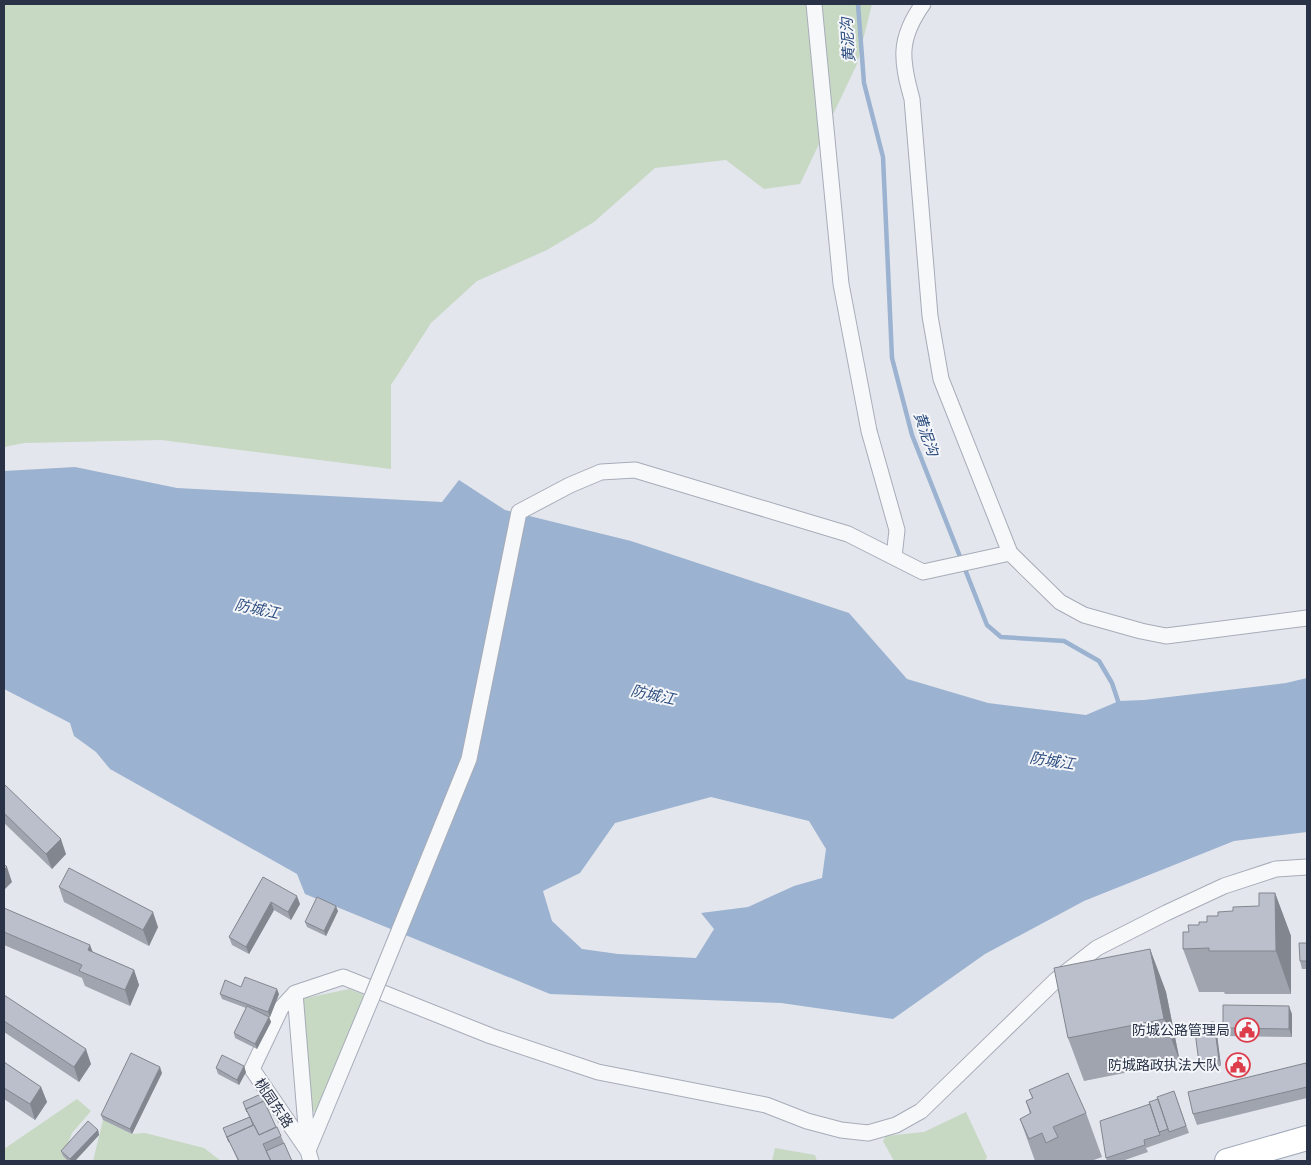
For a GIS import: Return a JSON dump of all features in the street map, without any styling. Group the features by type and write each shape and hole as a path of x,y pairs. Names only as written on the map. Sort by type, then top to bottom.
{"main road":[{"path":"1227,1161 1307,1138"}],"street":[{"path":"814,4 841,284 869,431 897,530 894,557"},
{"path":"923,4 907,30 903,56 904,70 912,100 930,316 941,379 1010,553 1060,602 1084,615 1141,631 1166,636 1307,618"},
{"path":"309,1156 468,759 519,512 570,485 601,472 635,470 848,534 923,572 1010,553"},
{"path":"309,1156 296,993 343,977 491,1036 598,1072 738,1099 841,1130 868,1133 896,1125 921,1111 1056,980 1098,948 1224,886 1276,869 1307,867"},
{"name":"桃园东路","path":"296,993 281,1008 252,1069 309,1156"}],"green space":[{"path":"4,4 872,4 857,64 800,184 764,189 726,160 655,168 594,222 547,250 477,281 431,323 391,385 391,469 161,440 24,443 4,447"},
{"path":"349,989 364,995 319,1109 314,1112 311,1107 301,999"},
{"path":"77,1099 91,1111 72,1133 63,1156 68,1161 4,1161 4,1149"},
{"path":"966,1112 987,1157 985,1161 894,1161 883,1141 886,1136 924,1132"},
{"path":"103,1120 132,1134 145,1133 204,1148 221,1161 93,1161"},
{"path":"775,1148 815,1155 817,1161 772,1161"}],"water":[{"name":"防城江","path":"75,467 177,488 442,502 459,480 505,510 631,541 849,613 907,679 988,703 1086,715 1119,701 1144,700 1286,683 1307,678 1307,832 1234,841 1084,901 985,954 893,1019 781,1003 550,994 305,894 297,874 110,769 96,752 74,736 70,723 4,689 4,471","holes":["711,797 809,821 826,849 822,878 794,886 748,907 701,913 714,929 696,958 618,954 582,949 552,921 543,891 580,873 615,823"]}],"building":[{"path":"4,784 61,839 46,854 4,813"},
{"path":"69,868 153,912 143,930 59,887"},
{"path":"263,877 297,896 288,912 271,902 246,947 229,937"},
{"path":"1259,893 1275,893 1276,951 1209,951 1209,948 1183,949 1183,932 1189,932 1188,925 1199,925 1199,922 1207,922 1207,916 1218,916 1218,912 1233,911 1233,907 1259,906"},
{"path":"317,897 336,906 324,931 305,922"},
{"path":"4,908 90,945 88,950 134,970 125,990 79,971 82,965 4,932"},
{"path":"1299,943 1307,943 1307,961 1300,961"},
{"path":"1150,949 1164,1019 1068,1038 1054,968"},
{"path":"245,977 277,989 268,1012 220,994 225,980 241,987"},
{"path":"4,995 86,1049 74,1067 4,1021"},
{"path":"1223,1005 1289,1006 1289,1029 1223,1028"},
{"path":"247,1006 269,1017 255,1044 234,1033"},
{"path":"1214,1022 1219,1060 1199,1063 1194,1024"},
{"path":"131,1053 160,1067 130,1129 101,1115"},
{"path":"222,1055 244,1066 237,1080 216,1068"},
{"path":"4,1062 41,1087 30,1104 4,1088"},
{"path":"1306,1063 1307,1087 1193,1114 1188,1092"},
{"path":"1068,1073 1086,1113 1053,1127 1058,1137 1046,1143 1042,1133 1029,1139 1020,1119 1031,1113 1026,1101 1033,1098 1029,1090"},
{"path":"1174,1091 1186,1126 1169,1132 1157,1097"},
{"path":"261,1094 264,1101 246,1109 247,1112 243,1102"},
{"path":"1158,1099 1168,1129 1159,1132 1149,1102"},
{"path":"264,1101 276,1127 259,1135 246,1109"},
{"path":"1150,1104 1160,1135 1144,1140 1145,1145 1106,1158 1100,1121"},
{"path":"250,1117 253,1125 227,1137 229,1142 223,1128"},
{"path":"88,1121 98,1130 70,1159 61,1151"},
{"path":"254,1125 259,1135 277,1127 281,1136 263,1144 271,1161 239,1161 227,1137"},
{"path":"284,1143 292,1161 271,1161 266,1151"}],"waterway":[{"name":"黄泥沟","path":"858,4 864,83 883,157 892,358 912,435 987,625 1001,637 1064,641 1099,661 1112,683 1120,707"}],"place":[{"name":"防城公路管理局","path":"1247,1030"},
{"name":"防城路政执法大队","path":"1238,1065"}]}
